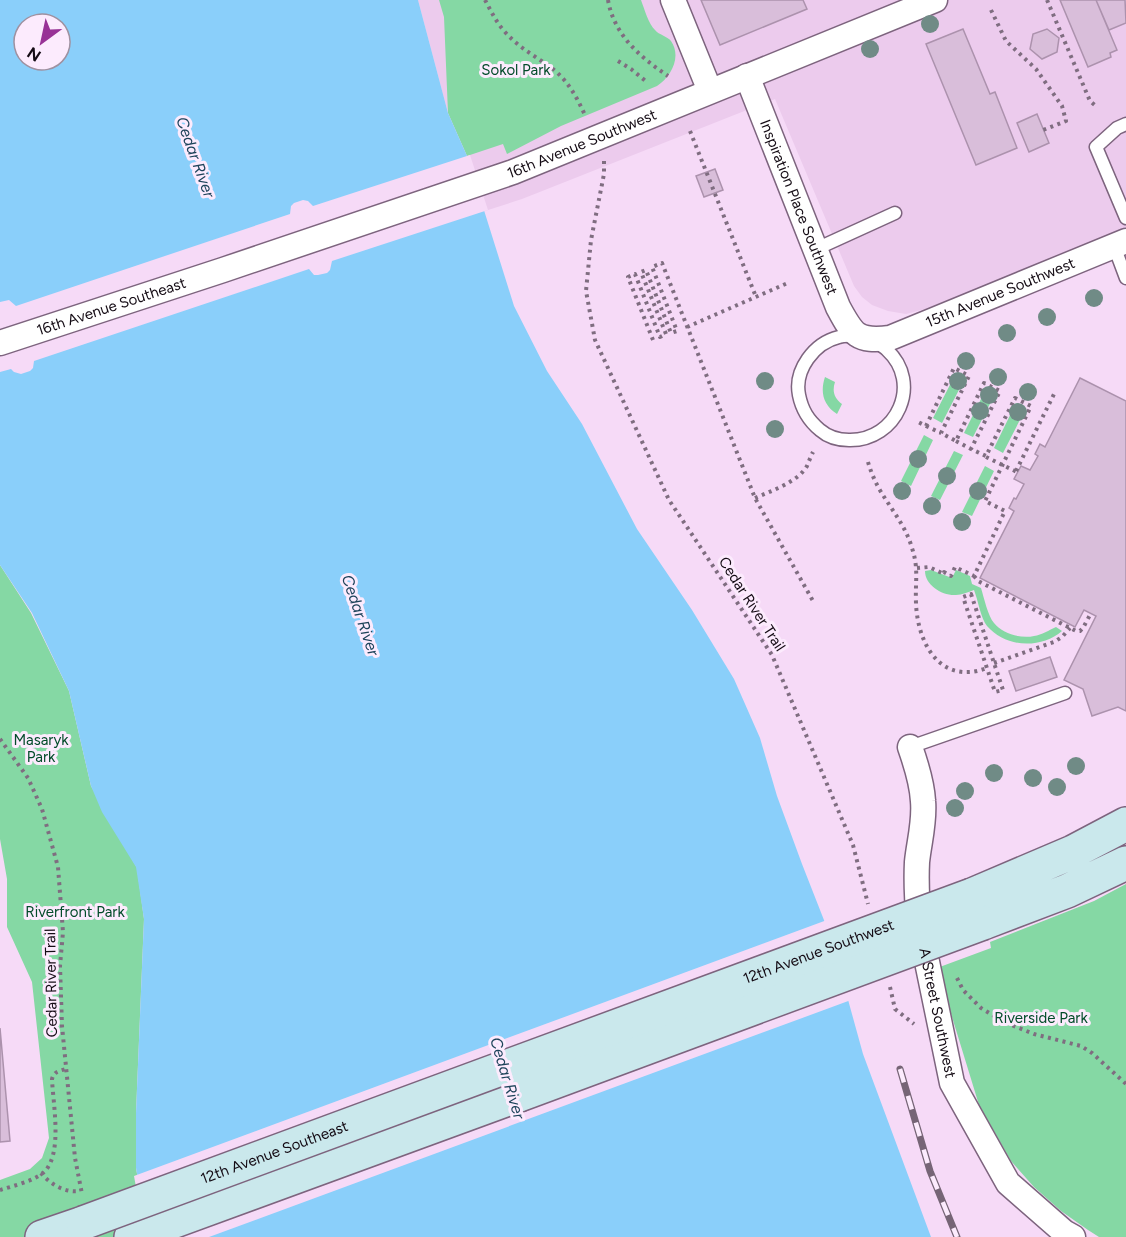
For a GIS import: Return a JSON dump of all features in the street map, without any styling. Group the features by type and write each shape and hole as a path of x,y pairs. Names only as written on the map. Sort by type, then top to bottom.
{"main road":[{"name":"12th Avenue Southwest","path":"978,909 1073,852 1126,824"},
{"name":"12th Avenue Southwest","path":"513,1081 978,909 1067,891 1126,863"},
{"name":"12th Avenue Southeast","path":"42,1237 84,1214 513,1081"},
{"name":"12th Avenue Southeast","path":"131,1237 513,1081"}],"street":[{"path":"673,0 710,91"},
{"name":"16th Avenue Southwest","path":"223,270 513,172 934,0"},
{"name":"Inspiration Place Southwest","path":"747,76 838,307 846,323 865,338"},
{"name":"15th Avenue Southwest","path":"865,338 890,338 1120,244"},
{"name":"16th Avenue Southeast","path":"0,344 223,270"},
{"name":"A Street Southwest","path":"910,747 918,773 923,802 922,830 917,861 916,898 919,923 952,1083 1008,1183 1064,1232 1073,1237"}],"lane":[{"path":"1126,124 1117,128 1096,147 1126,218"},
{"path":"816,249 895,213"},
{"path":"1120,244 1126,278"},
{"name":"Inspiration Place Southwest","path":"840,336 865,338 887,350 898,363 903,379 903,396 898,412 888,426 874,436 858,440 841,440 825,434 811,422 802,406 798,389 801,370 810,355 824,342 840,336"},
{"path":"910,747 1065,693"}],"path":[{"path":"485,0 496,21 517,44 565,80 574,92 583,112"},
{"path":"608,0 614,21 621,33 645,60 668,76"},
{"path":"1047,0 1090,101 1097,107"},
{"path":"991,10 1006,41 1036,69 1062,106 1066,121 1043,130"},
{"path":"618,61 648,83"},
{"path":"690,131 756,297"},
{"name":"Cedar River Trail","path":"605,164 591,240 586,291 595,340 669,500 772,655 853,845 870,910"},
{"path":"653,340 628,278 635,274 660,337 666,334 641,272 646,270 671,333 677,331 652,267 662,263 755,498 813,601"},
{"path":"687,327 790,282"},
{"path":"926,426 954,368 969,376 941,433"},
{"path":"956,441 984,383 1000,391 971,449"},
{"path":"918,422 1017,472 1054,394"},
{"path":"974,576 1005,512 985,501 1031,406 1015,398 986,456"},
{"path":"755,498 785,485 800,475 807,467 813,452"},
{"path":"868,462 878,486 905,529 912,546 917,568 917,613 920,630 930,653 950,669 960,672 987,668"},
{"path":"917,568 929,567 951,576 955,567 1076,631 1083,628 1091,613"},
{"path":"971,594 1003,690 995,692 987,668 963,597 971,594"},
{"path":"994,663 1054,642 1070,628"},
{"name":"Cedar River Trail","path":"0,739 28,778 42,809 58,867 63,932 60,966 66,1069 75,1158 84,1214"},
{"path":"954,970 963,990 981,1008 1004,1022 1034,1034 1081,1046 1126,1084"},
{"path":"890,987 896,1009 919,1027 944,1040"},
{"path":"0,1190 35,1177 51,1162 56,1139 52,1079 54,1074 66,1069"},
{"path":"41,1173 50,1183 63,1189 81,1191"}],"shaded area":[{"path":"418,0 1126,0 1126,230 925,309 906,314 888,311 872,305 854,286 775,99 522,199 485,211 0,302 467,155 448,113"}],"green space":[{"name":"Sokol Park","path":"439,0 641,0 653,28 671,41 675,60 667,77 657,86 561,126 507,154 503,144 467,156 448,113 444,17"},
{"path":"956,373 965,378 942,423 933,418"},
{"path":"825,377 835,382 834,394 842,404 837,414 824,398"},
{"path":"987,387 996,392 973,437 964,433"},
{"path":"1016,403 1026,408 1003,453 994,448"},
{"path":"924,435 933,440 911,486 901,481"},
{"path":"954,451 963,455 940,500 931,496"},
{"path":"985,466 994,471 972,516 962,512"},
{"name":"Riverfront Park","path":"0,565 31,613 69,691 91,786 137,868 144,919 136,1168 148,1237 0,1237 0,1180 30,1169 42,1158 49,1138 32,982 7,927 7,879 0,839"},
{"path":"931,570 952,578 956,570 970,576 972,584 981,588 992,620 1007,633 1029,637 1040,635 1056,627 1062,631 1054,637 1034,643 1024,644 1004,639 985,623 974,590 956,595 940,592 928,581 925,571"},
{"name":"Riverside Park","path":"1126,884 1126,1237 1099,1237 1061,1211 1034,1187 1011,1161 979,1105 937,968 991,948 990,942 1094,901"}],"water":[{"name":"Cedar River","path":"0,0 418,0 448,113 467,156 514,306 547,371 582,424 637,529 692,610 734,679 760,738 777,796 831,938 863,1054 931,1237 148,1237 136,1168 144,919 136,867 102,812 91,786 69,691 32,613 0,565"}],"pier":[{"path":"470,155 488,210 332,261 327,273 314,275 309,269 34,361 30,371 21,374 11,369 0,372 0,302 9,300 16,306 290,214 291,206 303,200 313,206"},
{"path":"827,920 834,937 851,1000 209,1237 145,1237 134,1176"}],"building":[{"path":"701,0 803,0 807,9 720,45"},
{"path":"1060,0 1096,0 1117,50 1110,53 1111,57 1088,67"},
{"path":"1096,0 1125,0 1126,23 1109,30"},
{"path":"963,29 990,94 995,92 1017,148 976,165 926,44"},
{"path":"1047,29 1059,38 1057,52 1042,59 1030,49 1033,34"},
{"path":"1037,114 1049,143 1029,152 1017,123"},
{"path":"715,169 723,190 704,197 696,176"},
{"path":"1080,378 1126,401 1126,711 1118,707 1092,716 1083,689 1064,680 1096,616 1084,610 1075,627 980,578 1014,511 1009,508 1024,484 1014,479 1021,466 1030,470 1038,456 1035,454 1040,444 1045,447"},
{"path":"1050,657 1057,677 1016,691 1009,671"},
{"path":"0,1028 10,1141 0,1142"}],"railway":[{"path":"900,1069 930,1171 957,1237"}],"park label":[{"name":"Masaryk Park","path":"41,748"}]}
